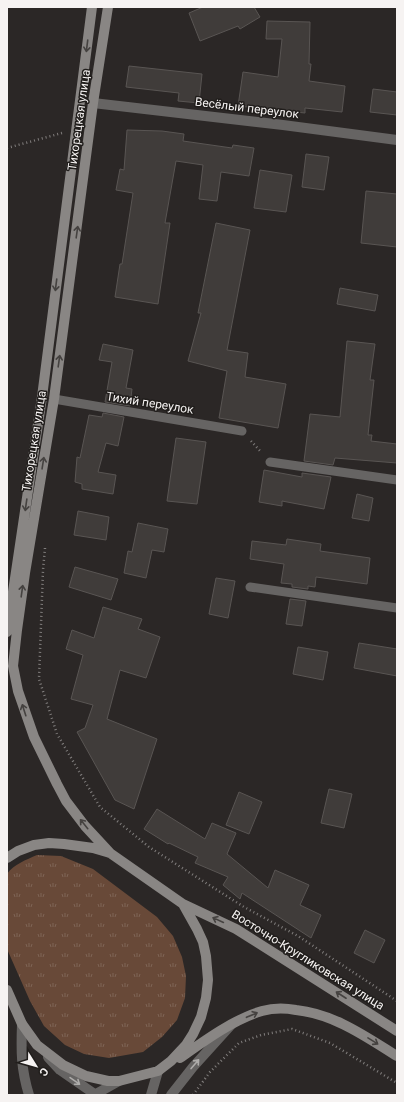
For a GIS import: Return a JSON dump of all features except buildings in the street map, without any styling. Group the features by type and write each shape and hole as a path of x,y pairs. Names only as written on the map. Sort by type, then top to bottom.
{"main road":[{"name":"Тихорецкая улица","path":"7,632 42,397 92,7"},
{"name":"Тихорецкая улица","path":"108,7 93,103 54,399 25,573 13,666 18,691 34,737 57,784 66,801 85,826 110,853"},
{"path":"7,858 18,851 34,845 49,843 86,847 110,853"},
{"name":"Восточно-Кругликовская улица","path":"110,853 183,904 236,929 397,1031"},
{"path":"158,1071 171,1061 186,1045 201,1017 206,998 208,980 203,942 183,904"},
{"path":"7,990 22,1024 37,1045 63,1065 86,1076 108,1081 119,1081 158,1071 232,1025 263,1010 285,1008 311,1011 336,1020 397,1056"}],"street":[{"name":"Весёлый переулок","path":"93,103 283,124 397,140"},
{"path":"22,1024 21,1053 24,1079 28,1095"},
{"path":"171,1095 193,1067 232,1025"},
{"path":"37,1045 60,1070 95,1095 119,1081"},
{"path":"151,1095 158,1071"}],"lane":[{"name":"Тихий переулок","path":"54,399 242,431"},
{"path":"270,462 397,480"},
{"path":"250,587 397,608"}],"path":[{"path":"7,148 63,133"},
{"path":"242,431 270,462"},
{"path":"46,547 43,570 39,679 57,734 100,807 149,847 244,908 298,936 397,1001"},
{"path":"193,1095 210,1072 239,1043 261,1035 292,1029 330,1043 397,1083"}],"green space":[{"path":"37,855 61,856 93,869 157,917 173,936 182,957 186,976 185,998 177,1020 162,1037 143,1052 109,1058 84,1054 65,1045 44,1026 30,1001 7,949 7,874 17,865"}]}
